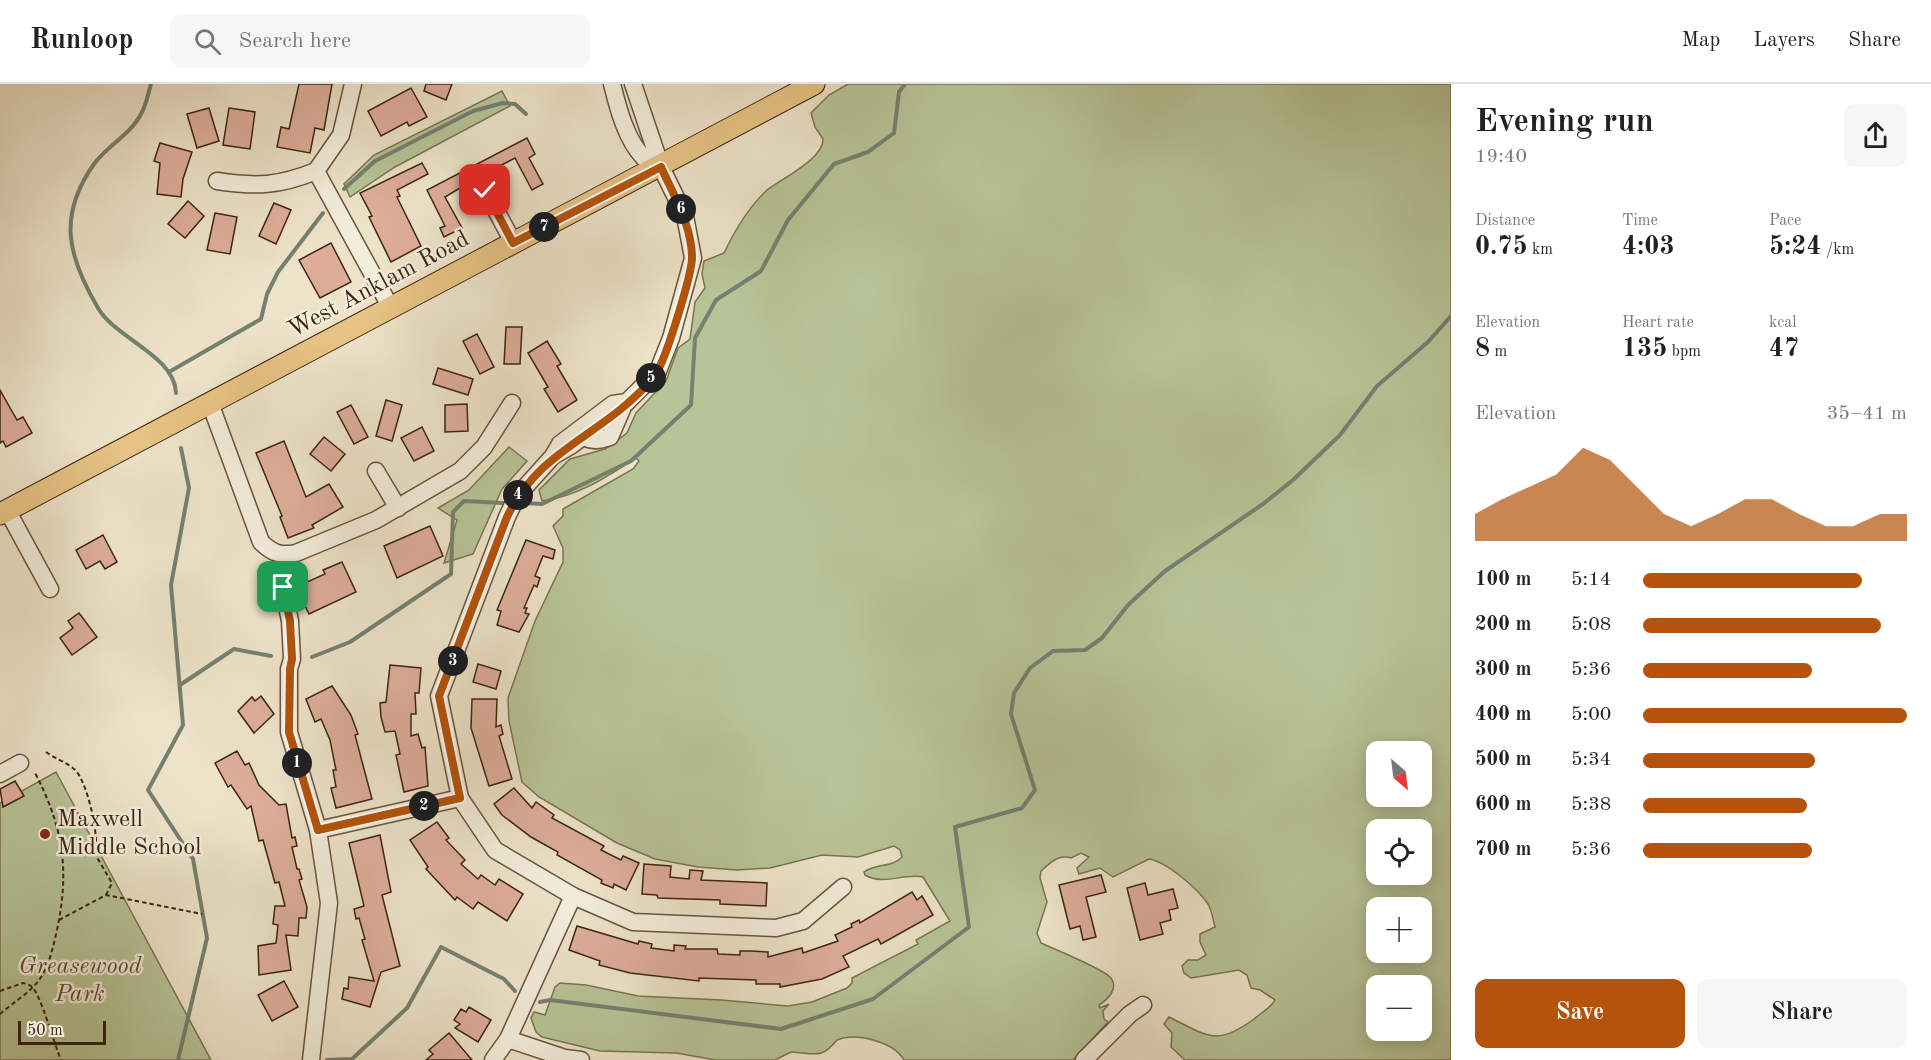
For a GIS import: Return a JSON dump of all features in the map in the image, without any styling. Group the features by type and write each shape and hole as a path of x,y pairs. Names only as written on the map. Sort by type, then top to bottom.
{"main road":[{"name":"West Anklam Road","path":"4,512 661,167 814,84"}],"street":[{"path":"217,181 254,186 290,181 316,171 341,135 353,84"},
{"path":"612,84 627,129 637,147 645,159 661,167"},
{"path":"633,84 640,112 657,149 661,167 685,216 693,258 671,338 658,370 621,404 553,456 517,496 507,517 439,696 460,798 495,850 573,896 633,922 776,927 803,921 843,887"},
{"path":"316,171 391,308"},
{"path":"485,190 513,243"},
{"path":"210,403 261,542 274,559 296,554 398,508 449,479 484,447 512,403"},
{"path":"376,471 398,508"},
{"path":"4,512 50,589"},
{"path":"283,587 291,630 289,732 318,830 329,903 311,1060"},
{"path":"0,774 27,767"},
{"path":"318,830 460,798"},
{"path":"493,1060 508,1039 573,896"},
{"path":"1084,1060 1130,1014 1143,1005"},
{"path":"508,1039 564,1058 581,1060"}],"path":[{"path":"46,752 75,769 80,778 96,825 98,843 95,854 112,883 106,895 59,920"},
{"path":"0,1014 40,980 51,957 65,882 62,844 48,798 27,767"},
{"path":"106,895 202,914"},
{"path":"0,991 23,983 32,987 40,999 61,1060"}],"green space":[{"path":"848,84 1451,84 1451,1060 1185,1060 1171,1047 1172,1033 1164,1024 1169,1017 1203,1033 1221,1036 1241,1028 1266,1010 1275,1000 1260,990 1251,988 1247,975 1239,970 1191,978 1184,973 1182,966 1188,960 1198,960 1206,955 1200,942 1200,934 1215,927 1208,904 1182,877 1164,865 1149,859 1113,877 1100,868 1079,874 1077,868 1089,857 1081,853 1071,858 1058,858 1041,871 1040,878 1047,902 1037,933 1041,943 1107,974 1113,982 1111,994 1099,1005 1100,1008 1109,1004 1103,1011 1104,1019 1108,1022 1073,1060 904,1060 892,1048 874,1040 854,1037 837,1040 822,1053 817,1054 791,1052 775,1060 716,1060 676,1053 600,1051 542,1037 536,1032 531,1018 534,1012 545,1015 555,987 560,983 586,985 638,996 788,1006 812,1002 847,988 852,983 852,978 918,944 916,940 950,921 923,877 879,879 865,875 864,872 869,869 894,863 902,857 900,850 894,846 858,857 822,855 770,868 737,870 698,867 655,859 617,843 539,797 522,782 509,721 508,698 535,621 563,562 563,548 553,526 563,516 563,509 633,469 639,461 636,458 602,479 555,499 542,501 539,490 570,459 605,449 627,433 636,413 666,381 678,348 690,339 695,302 705,288 702,274 704,261 724,253 742,221 759,198 809,161 821,147 823,139 815,127 811,113 829,95"},
{"path":"502,91 510,106 395,167 350,197 344,184 374,155"},
{"path":"509,447 527,461 502,489 473,554 444,563 457,520 438,508 469,490"},
{"name":"Greasewood Park","path":"56,772 211,1060 0,1060 0,803"}],"building":[{"path":"299,84 332,84 324,130 315,128 310,153 277,147 281,127 289,129"},
{"path":"426,84 452,84 446,100 424,91"},
{"path":"411,88 427,117 409,126 407,122 381,136 368,111"},
{"path":"209,108 219,141 197,148 187,114"},
{"path":"229,108 255,112 250,149 223,145"},
{"path":"527,138 535,154 529,158 543,184 532,190 515,158 475,179 445,197 462,228 444,237 440,228 445,226 427,190"},
{"path":"160,143 192,152 183,179 181,197 157,194 160,163 154,161"},
{"path":"422,163 428,174 397,190 400,196 397,197 421,246 391,262 360,193"},
{"path":"188,201 204,216 185,238 168,224"},
{"path":"274,203 291,210 276,244 259,236"},
{"path":"215,213 237,217 230,254 207,250"},
{"path":"331,243 351,282 320,298 299,260"},
{"path":"506,327 522,327 520,364 504,364"},
{"path":"477,334 494,367 480,374 463,341"},
{"path":"547,341 561,364 557,366 577,400 558,412 544,389 548,387 528,353"},
{"path":"438,368 473,379 468,395 433,384"},
{"path":"0,390 17,420 23,417 32,433 6,447 3,441 0,443"},
{"path":"386,400 402,405 392,441 376,436"},
{"path":"467,404 468,431 445,432 445,405"},
{"path":"351,405 368,437 354,444 337,412"},
{"path":"422,427 434,451 414,461 401,438"},
{"path":"324,437 345,454 331,471 310,454"},
{"path":"284,441 306,497 329,484 343,507 312,525 314,528 288,538 280,517 282,516 256,453"},
{"path":"430,526 443,556 397,578 384,546"},
{"path":"103,535 117,562 105,569 100,561 86,569 76,550"},
{"path":"526,540 555,550 553,559 543,556 535,576 540,578 537,587 534,585 524,608 527,608 525,613 529,614 519,632 497,625 501,611 497,610"},
{"path":"342,562 356,592 309,614 296,587 325,574 323,570"},
{"path":"79,613 97,637 72,655 60,638 73,628 68,621"},
{"path":"478,664 501,671 496,689 473,682"},
{"path":"390,665 421,668 419,693 415,693 416,714 411,714 411,736 418,734 422,748 425,747 428,786 404,792 396,755 400,754 395,731 385,732 381,717 380,703 386,702"},
{"path":"332,686 351,715 358,734 355,735 372,799 336,808 331,788 336,787 333,770 336,770 330,740 321,719 315,722 306,699"},
{"path":"261,696 274,714 254,733 238,711 252,697 255,701"},
{"path":"472,699 497,699 496,727 501,725 503,734 499,736 512,779 489,786 471,728"},
{"path":"237,751 245,765 249,763 259,785 279,805 286,804 292,838 295,837 297,846 292,847 302,879 299,880 307,907 306,918 299,918 298,936 286,935 291,970 259,975 258,946 276,943 278,925 273,924 275,906 285,906 279,882 275,883 263,840 259,841 251,806 247,809 231,785 228,787 215,763"},
{"path":"15,781 24,796 3,807 0,789"},
{"path":"514,788 532,808 536,802 554,815 552,818 604,846 601,850 621,860 623,856 639,863 626,890 614,884 613,888 601,883 602,880 557,855 558,852 531,837 502,815 494,804"},
{"path":"437,822 449,838 446,840 465,860 461,864 478,879 481,875 495,885 499,879 523,894 507,921 478,902 473,909 457,897 455,900 426,869 428,867 410,840"},
{"path":"380,835 391,892 382,895 400,966 381,972 370,1007 342,999 344,988 348,989 349,977 374,981 362,940 365,939 354,909 364,906 349,843"},
{"path":"644,864 671,866 670,877 689,879 690,870 703,871 701,880 767,883 766,906 720,904 720,900 658,898 657,895 642,894"},
{"path":"1101,875 1106,892 1086,897 1096,937 1083,940 1080,926 1070,929 1059,885"},
{"path":"1145,883 1148,895 1173,889 1178,908 1169,910 1171,920 1160,923 1163,934 1140,940 1127,888"},
{"path":"912,892 917,900 922,896 933,915 881,944 878,939 843,956 849,967 822,979 780,987 780,984 756,984 756,980 699,978 699,981 630,973 599,965 600,961 569,950 577,926 638,944 639,941 652,944 651,948 674,951 674,945 686,946 685,949 717,949 718,954 740,955 740,951 768,952 768,957 802,948 803,953 838,941 835,935 852,927 851,924 859,920 860,923"},
{"path":"284,981 298,1007 272,1021 258,995"},
{"path":"469,1007 491,1020 478,1042 455,1028 460,1024 454,1020 461,1009 466,1012"},
{"path":"449,1033 472,1060 426,1060 433,1054 429,1050"}],"waterway":[{"path":"151,84 137,121 99,158 82,183 71,219 71,236 80,271 98,308 117,329 166,368 173,380 176,393"},
{"path":"524,503 542,504 631,461 691,405 695,338 716,300 761,271 788,220 834,164 868,152 894,133 899,92 905,84"},
{"path":"344,189 375,161 473,111 503,103 515,104 526,114"},
{"path":"169,372 261,319 267,294 278,272 323,213"},
{"path":"540,1002 550,1000 781,1029 873,999 969,927 955,827 1022,808 1035,790 1011,714 1014,693 1030,668 1053,651 1085,650 1102,638 1128,605 1165,571 1263,504 1293,480 1340,435 1377,386 1428,342 1451,316"},
{"path":"178,1060 207,938 193,859 148,790 183,725 171,585 189,488 181,448"},
{"path":"312,657 350,642 451,574 453,512 464,501 503,503"},
{"path":"180,685 234,649 271,656"},
{"path":"327,1060 352,1059 407,1008 441,947 504,979 515,991"}],"place":[{"name":"Maxwell Middle School","path":"45,834"}],"route":[{"path":"283,587 290,621 292,659 289,732 318,830 460,798 439,696 507,517 517,496 553,456 572,445 623,407 658,370 671,338 693,258 685,216 661,167 513,243 485,190"}]}
